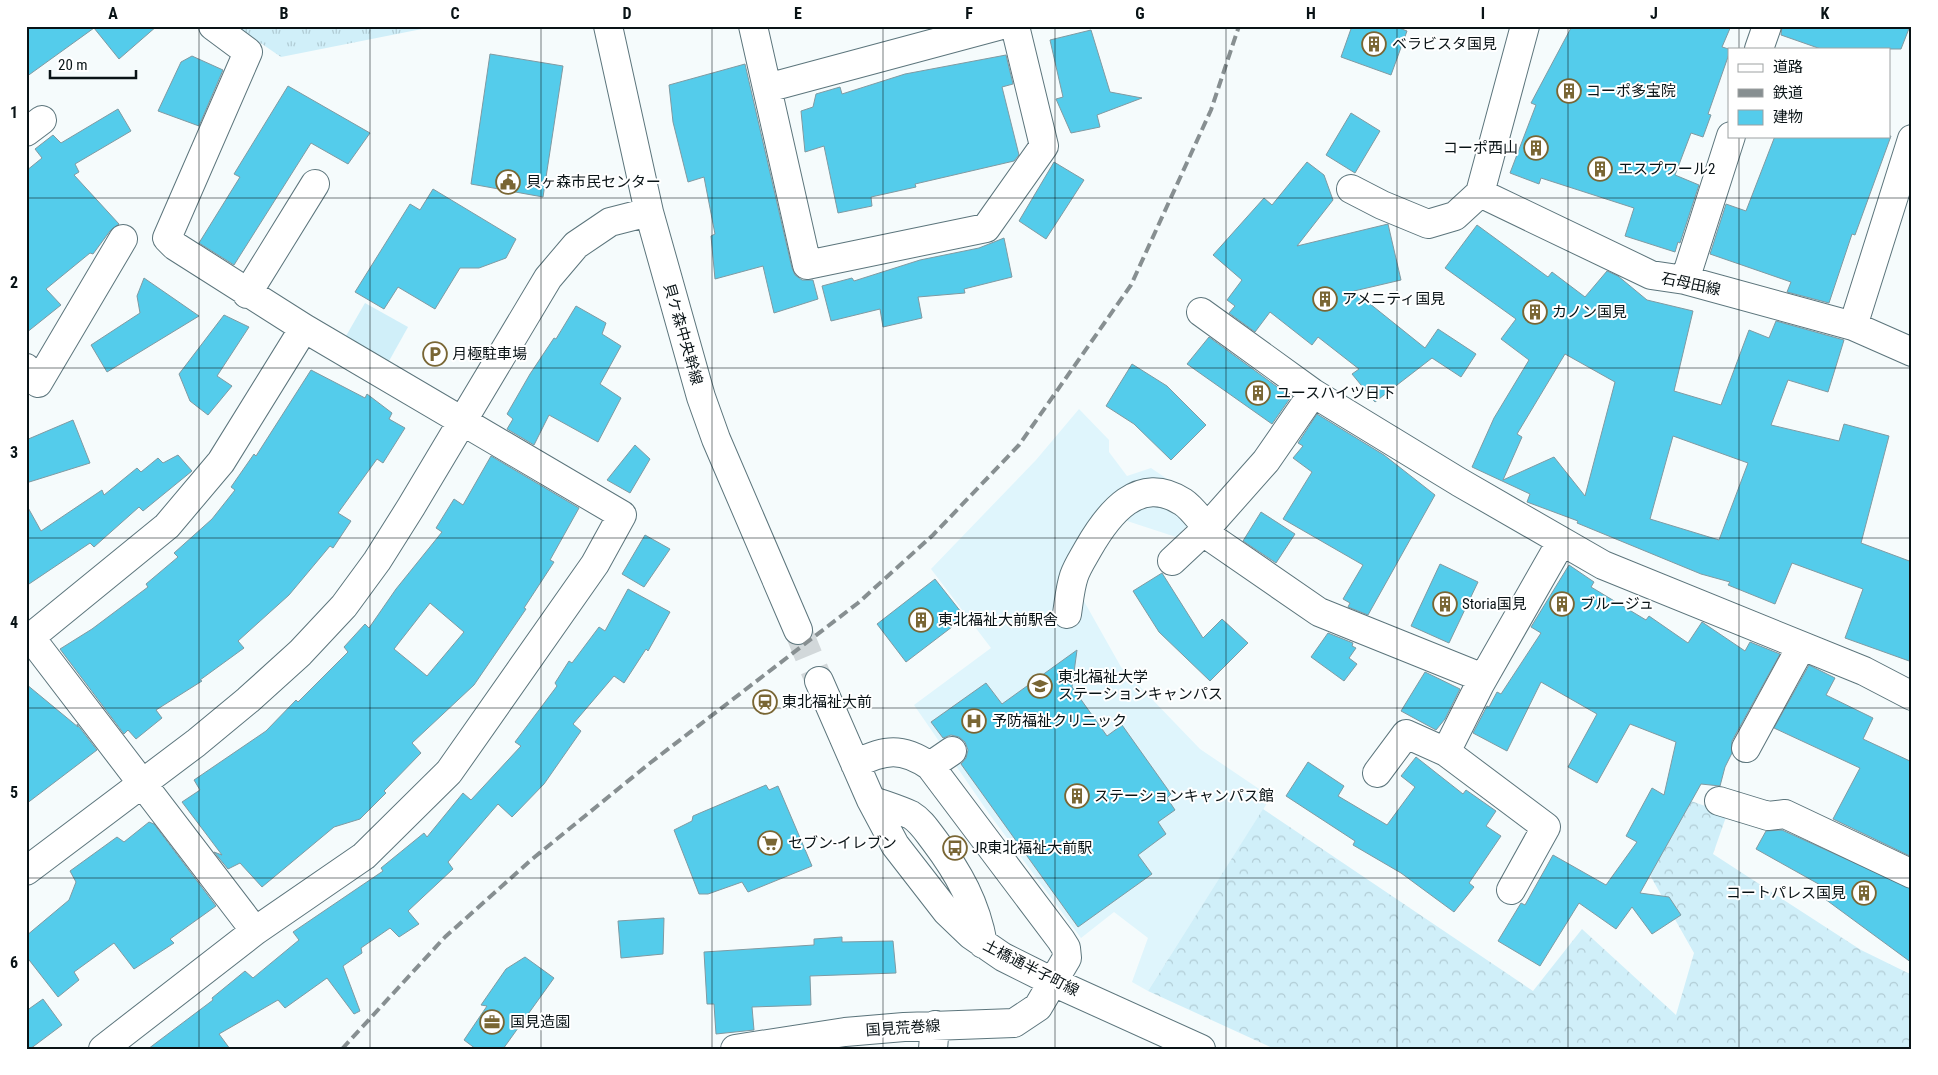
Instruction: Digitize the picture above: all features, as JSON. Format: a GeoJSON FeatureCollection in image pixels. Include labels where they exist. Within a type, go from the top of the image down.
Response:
{"type":"FeatureCollection","features":[{"type":"Feature","properties":{"kind":"street"},"geometry":{"type":"LineString","coordinates":[[103,1049],[256,931],[364,856],[449,772],[595,564],[622,514],[304,328],[174,246],[167,238],[248,52],[212,26]]}},
{"type":"Feature","properties":{"kind":"street","name":"貝ケ森中央幹線"},"geometry":{"type":"LineString","coordinates":[[608,26],[649,212],[704,406],[716,439],[798,630]]}},
{"type":"Feature","properties":{"kind":"street"},"geometry":{"type":"LineString","coordinates":[[753,26],[807,265],[986,228],[1044,146],[1015,26]]}},
{"type":"Feature","properties":{"kind":"street"},"geometry":{"type":"LineString","coordinates":[[767,88],[998,26]]}},
{"type":"Feature","properties":{"kind":"street"},"geometry":{"type":"LineString","coordinates":[[1351,189],[1382,205],[1428,224],[1455,216],[1480,193],[1525,26]]}},
{"type":"Feature","properties":{"kind":"street"},"geometry":{"type":"LineString","coordinates":[[1759,48],[1767,26]]}},
{"type":"Feature","properties":{"kind":"street"},"geometry":{"type":"LineString","coordinates":[[1685,280],[1730,138]]}},
{"type":"Feature","properties":{"kind":"street"},"geometry":{"type":"LineString","coordinates":[[1853,326],[1912,139]]}},
{"type":"Feature","properties":{"kind":"street"},"geometry":{"type":"LineString","coordinates":[[248,294],[315,184]]}},
{"type":"Feature","properties":{"kind":"street","name":"石母田線"},"geometry":{"type":"LineString","coordinates":[[1480,193],[1650,275],[1685,280],[1853,326],[1912,352]]}},
{"type":"Feature","properties":{"kind":"street"},"geometry":{"type":"LineString","coordinates":[[26,871],[248,700],[300,653],[344,606],[396,530],[548,278],[576,246],[610,222],[649,212]]}},
{"type":"Feature","properties":{"kind":"street"},"geometry":{"type":"LineString","coordinates":[[30,381],[123,239]]}},
{"type":"Feature","properties":{"kind":"street"},"geometry":{"type":"LineString","coordinates":[[1201,312],[1313,393],[1561,542],[1603,565],[1864,671],[1912,696]]}},
{"type":"Feature","properties":{"kind":"street"},"geometry":{"type":"LineString","coordinates":[[256,931],[29,640],[167,526],[221,462],[304,328]]}},
{"type":"Feature","properties":{"kind":"street"},"geometry":{"type":"LineString","coordinates":[[1172,561],[1205,530],[1266,461],[1313,393]]}},
{"type":"Feature","properties":{"kind":"street"},"geometry":{"type":"LineString","coordinates":[[1067,614],[1074,574],[1100,528],[1116,509],[1134,496],[1143,493],[1164,494],[1184,503],[1205,530],[1318,612],[1483,678]]}},
{"type":"Feature","properties":{"kind":"street"},"geometry":{"type":"LineString","coordinates":[[1446,752],[1483,678],[1561,542]]}},
{"type":"Feature","properties":{"kind":"street"},"geometry":{"type":"LineString","coordinates":[[1746,748],[1801,647]]}},
{"type":"Feature","properties":{"kind":"street","name":"土橋通半子町線"},"geometry":{"type":"LineString","coordinates":[[819,680],[871,800],[895,845],[947,912],[983,944],[1053,982],[1201,1049]]}},
{"type":"Feature","properties":{"kind":"street"},"geometry":{"type":"LineString","coordinates":[[1377,773],[1406,734],[1446,752],[1546,826],[1512,890]]}},
{"type":"Feature","properties":{"kind":"street","name":"国見荒巻線"},"geometry":{"type":"LineString","coordinates":[[735,1049],[844,1032],[934,1037],[1014,1023],[1038,1007],[1067,958],[1066,948],[941,758],[896,751],[874,754],[855,764]]}},
{"type":"Feature","properties":{"kind":"street"},"geometry":{"type":"LineString","coordinates":[[1719,801],[1768,816],[1785,814],[1912,874]]}},
{"type":"Feature","properties":{"kind":"shaded area","name":"東北福祉大学 ステーションキャンパス"},"geometry":{"type":"Polygon","coordinates":[[[1079,409],[1109,440],[1109,452],[1127,476],[1151,468],[1207,506],[1176,537],[1121,519],[1076,587],[1121,667],[1200,749],[1271,797],[1148,991],[1132,982],[1148,938],[1114,912],[1081,938],[990,815],[914,705],[991,648],[931,569],[1036,460],[1079,409]]]}},
{"type":"Feature","properties":{"kind":"green space"},"geometry":{"type":"Polygon","coordinates":[[[236,26],[437,26],[281,57],[236,26]]]}},
{"type":"Feature","properties":{"kind":"green space"},"geometry":{"type":"Polygon","coordinates":[[[365,303],[408,327],[389,361],[346,336],[365,303]]]}},
{"type":"Feature","properties":{"kind":"green space"},"geometry":{"type":"Polygon","coordinates":[[[1683,798],[1727,814],[1713,854],[1861,950],[1912,975],[1912,1049],[1275,1049],[1148,991],[1263,809],[1533,991],[1582,929],[1676,1015],[1694,953],[1642,861],[1683,798]]]}},
{"type":"Feature","properties":{"kind":"building"},"geometry":{"type":"Polygon","coordinates":[[[26,26],[157,26],[119,59],[94,28],[26,77],[26,26]]]}},
{"type":"Feature","properties":{"kind":"building","name":"ベラビスタ国見"},"geometry":{"type":"Polygon","coordinates":[[[1352,26],[1394,26],[1407,31],[1391,75],[1341,57],[1352,26]]]}},
{"type":"Feature","properties":{"kind":"building"},"geometry":{"type":"Polygon","coordinates":[[[1572,26],[1731,26],[1722,47],[1728,49],[1728,57],[1708,114],[1711,115],[1703,137],[1691,133],[1675,175],[1699,185],[1680,243],[1678,242],[1675,252],[1625,236],[1634,208],[1541,178],[1539,184],[1510,173],[1536,105],[1531,103],[1572,26]]]}},
{"type":"Feature","properties":{"kind":"building"},"geometry":{"type":"Polygon","coordinates":[[[1782,26],[1910,26],[1901,49],[1818,48],[1781,35],[1782,26]]]}},
{"type":"Feature","properties":{"kind":"building"},"geometry":{"type":"Polygon","coordinates":[[[1091,30],[1110,92],[1142,98],[1097,115],[1100,127],[1071,133],[1056,99],[1063,97],[1050,40],[1091,30]]]}},
{"type":"Feature","properties":{"kind":"building"},"geometry":{"type":"Polygon","coordinates":[[[490,54],[563,66],[543,197],[471,184],[490,54]]]}},
{"type":"Feature","properties":{"kind":"building"},"geometry":{"type":"Polygon","coordinates":[[[1006,55],[1013,84],[1002,87],[1019,155],[1014,161],[915,184],[916,187],[871,197],[872,206],[838,213],[824,146],[805,152],[801,111],[813,107],[816,94],[840,87],[842,94],[905,74],[1006,55]]]}},
{"type":"Feature","properties":{"kind":"building"},"geometry":{"type":"Polygon","coordinates":[[[192,56],[223,70],[199,126],[158,111],[181,62],[192,56]]]}},
{"type":"Feature","properties":{"kind":"building"},"geometry":{"type":"Polygon","coordinates":[[[745,64],[792,268],[795,275],[802,280],[813,280],[818,299],[774,313],[763,266],[715,279],[711,236],[715,234],[704,177],[688,182],[673,122],[669,85],[745,64]]]}},
{"type":"Feature","properties":{"kind":"building"},"geometry":{"type":"Polygon","coordinates":[[[288,86],[370,133],[348,164],[311,143],[234,265],[199,243],[240,177],[234,174],[288,86]]]}},
{"type":"Feature","properties":{"kind":"building"},"geometry":{"type":"Polygon","coordinates":[[[118,109],[131,131],[75,164],[79,172],[74,175],[119,224],[110,231],[93,254],[90,253],[46,289],[61,305],[26,333],[26,171],[42,158],[35,149],[53,135],[61,143],[118,109]]]}},
{"type":"Feature","properties":{"kind":"building"},"geometry":{"type":"Polygon","coordinates":[[[1351,113],[1380,131],[1355,173],[1326,155],[1351,113]]]}},
{"type":"Feature","properties":{"kind":"building"},"geometry":{"type":"Polygon","coordinates":[[[1891,136],[1855,235],[1852,234],[1829,303],[1787,292],[1791,282],[1710,254],[1726,204],[1746,211],[1774,138],[1890,138],[1891,136]]]}},
{"type":"Feature","properties":{"kind":"building"},"geometry":{"type":"Polygon","coordinates":[[[1054,162],[1084,180],[1046,239],[1019,221],[1054,162]]]}},
{"type":"Feature","properties":{"kind":"building"},"geometry":{"type":"Polygon","coordinates":[[[1307,162],[1324,175],[1333,200],[1297,246],[1388,224],[1401,280],[1354,291],[1425,348],[1438,329],[1476,354],[1461,377],[1432,358],[1375,402],[1352,374],[1359,369],[1318,337],[1312,345],[1270,312],[1255,332],[1229,313],[1235,306],[1227,300],[1242,280],[1213,255],[1264,198],[1272,205],[1307,162]]]}},
{"type":"Feature","properties":{"kind":"building"},"geometry":{"type":"Polygon","coordinates":[[[433,189],[516,239],[506,258],[479,268],[460,268],[435,309],[398,287],[384,309],[355,292],[410,204],[420,210],[433,189]]]}},
{"type":"Feature","properties":{"kind":"building"},"geometry":{"type":"Polygon","coordinates":[[[1477,225],[1548,277],[1552,272],[1585,297],[1607,271],[1618,276],[1647,300],[1693,311],[1674,391],[1721,405],[1749,330],[1769,338],[1776,321],[1844,340],[1828,392],[1788,380],[1771,425],[1839,441],[1844,424],[1889,436],[1861,543],[1912,562],[1912,662],[1845,638],[1863,589],[1792,563],[1775,604],[1728,585],[1730,582],[1701,574],[1577,523],[1578,521],[1527,502],[1530,494],[1472,467],[1494,418],[1529,360],[1501,339],[1516,319],[1445,268],[1477,225]],[[1565,354],[1517,434],[1522,437],[1503,480],[1554,457],[1585,496],[1615,382],[1565,354]],[[1673,436],[1650,519],[1719,540],[1748,463],[1673,436]]]}},
{"type":"Feature","properties":{"kind":"building"},"geometry":{"type":"Polygon","coordinates":[[[1004,238],[1012,277],[964,289],[965,293],[918,297],[922,318],[883,327],[880,309],[831,321],[822,286],[852,278],[854,281],[920,260],[979,248],[1004,238]]]}},
{"type":"Feature","properties":{"kind":"building"},"geometry":{"type":"Polygon","coordinates":[[[144,278],[199,316],[107,372],[91,345],[140,313],[137,296],[144,278]]]}},
{"type":"Feature","properties":{"kind":"building"},"geometry":{"type":"Polygon","coordinates":[[[576,306],[606,323],[602,334],[621,346],[600,384],[621,398],[598,442],[549,415],[534,445],[507,429],[513,419],[507,414],[530,374],[554,338],[556,339],[576,306]]]}},
{"type":"Feature","properties":{"kind":"building"},"geometry":{"type":"Polygon","coordinates":[[[224,315],[249,327],[217,376],[232,386],[208,415],[190,401],[179,374],[224,315]]]}},
{"type":"Feature","properties":{"kind":"building","name":"ユースハイツ日下"},"geometry":{"type":"Polygon","coordinates":[[[1209,337],[1291,397],[1272,424],[1187,364],[1209,337]]]}},
{"type":"Feature","properties":{"kind":"building"},"geometry":{"type":"Polygon","coordinates":[[[1132,364],[1167,386],[1206,425],[1171,460],[1134,424],[1106,406],[1132,364]]]}},
{"type":"Feature","properties":{"kind":"building"},"geometry":{"type":"Polygon","coordinates":[[[311,370],[365,398],[367,394],[392,413],[389,419],[405,428],[383,463],[377,459],[338,513],[351,521],[333,548],[330,546],[289,595],[238,641],[244,648],[200,680],[202,681],[156,710],[162,718],[136,739],[128,730],[124,734],[60,649],[92,629],[148,587],[146,584],[178,557],[174,553],[212,519],[235,490],[231,487],[254,454],[256,456],[311,370]]]}},
{"type":"Feature","properties":{"kind":"building"},"geometry":{"type":"Polygon","coordinates":[[[1317,414],[1384,455],[1435,495],[1368,615],[1348,607],[1350,603],[1343,599],[1363,565],[1283,519],[1312,472],[1293,458],[1303,446],[1298,443],[1317,414]]]}},
{"type":"Feature","properties":{"kind":"building"},"geometry":{"type":"Polygon","coordinates":[[[73,420],[90,463],[26,483],[26,440],[73,420]]]}},
{"type":"Feature","properties":{"kind":"building"},"geometry":{"type":"Polygon","coordinates":[[[635,445],[650,459],[630,493],[607,480],[635,445]]]}},
{"type":"Feature","properties":{"kind":"building"},"geometry":{"type":"Polygon","coordinates":[[[178,455],[192,471],[143,511],[139,507],[94,547],[90,543],[26,586],[26,504],[41,531],[102,490],[104,495],[137,468],[141,472],[158,458],[163,463],[178,455]]]}},
{"type":"Feature","properties":{"kind":"building"},"geometry":{"type":"Polygon","coordinates":[[[491,456],[579,508],[550,560],[554,562],[524,608],[526,609],[474,685],[412,743],[421,753],[384,791],[386,793],[360,819],[334,827],[262,887],[240,863],[228,869],[214,852],[222,855],[182,802],[200,790],[194,780],[266,731],[296,700],[298,702],[348,652],[344,647],[365,624],[369,628],[396,589],[442,532],[436,528],[454,499],[463,505],[491,456]],[[430,603],[394,649],[427,676],[464,632],[430,603]]]}},
{"type":"Feature","properties":{"kind":"building"},"geometry":{"type":"Polygon","coordinates":[[[1261,512],[1295,534],[1276,563],[1243,541],[1261,512]]]}},
{"type":"Feature","properties":{"kind":"building"},"geometry":{"type":"Polygon","coordinates":[[[645,535],[670,549],[644,587],[622,574],[645,535]]]}},
{"type":"Feature","properties":{"kind":"building","name":"Storia国見"},"geometry":{"type":"Polygon","coordinates":[[[1440,564],[1478,582],[1449,643],[1411,626],[1440,564]]]}},
{"type":"Feature","properties":{"kind":"building"},"geometry":{"type":"Polygon","coordinates":[[[1569,565],[1594,582],[1591,587],[1646,620],[1649,616],[1688,643],[1702,622],[1745,651],[1750,642],[1780,654],[1732,741],[1732,753],[1725,767],[1720,786],[1701,784],[1640,893],[1669,897],[1681,915],[1652,934],[1632,907],[1616,929],[1579,903],[1540,966],[1498,941],[1521,903],[1525,905],[1553,855],[1606,885],[1637,842],[1626,836],[1652,788],[1664,795],[1676,742],[1630,724],[1597,783],[1568,767],[1597,714],[1541,682],[1507,751],[1473,733],[1487,706],[1489,707],[1497,692],[1501,694],[1541,633],[1531,627],[1569,565]]]}},
{"type":"Feature","properties":{"kind":"building"},"geometry":{"type":"Polygon","coordinates":[[[1162,573],[1203,638],[1222,619],[1248,643],[1210,681],[1159,632],[1133,591],[1162,573]]]}},
{"type":"Feature","properties":{"kind":"building","name":"東北福祉大前駅舎"},"geometry":{"type":"Polygon","coordinates":[[[935,579],[965,617],[906,662],[877,624],[935,579]]]}},
{"type":"Feature","properties":{"kind":"building"},"geometry":{"type":"Polygon","coordinates":[[[628,589],[670,612],[648,651],[646,649],[624,683],[614,676],[573,724],[581,731],[544,784],[512,817],[498,804],[448,862],[453,869],[408,911],[419,924],[399,937],[390,928],[361,948],[362,953],[343,966],[360,1011],[354,1014],[327,978],[285,1008],[278,1000],[219,1034],[230,1049],[148,1049],[213,1000],[212,998],[245,971],[253,978],[299,940],[293,932],[383,871],[381,868],[424,833],[427,837],[463,793],[471,800],[521,746],[515,742],[557,686],[555,683],[569,661],[572,663],[599,627],[605,631],[628,589]]]}},
{"type":"Feature","properties":{"kind":"building"},"geometry":{"type":"Polygon","coordinates":[[[1328,633],[1353,643],[1352,646],[1356,648],[1349,658],[1357,664],[1344,681],[1311,657],[1328,633]]]}},
{"type":"Feature","properties":{"kind":"building","name":"ステーションキャンパス館"},"geometry":{"type":"Polygon","coordinates":[[[1077,650],[1072,687],[1107,736],[1122,725],[1171,794],[1167,798],[1175,810],[1158,822],[1166,834],[1138,855],[1152,874],[1078,927],[961,764],[966,758],[968,750],[965,742],[959,737],[951,735],[943,738],[931,722],[986,683],[1002,704],[1077,650]]]}},
{"type":"Feature","properties":{"kind":"building"},"geometry":{"type":"Polygon","coordinates":[[[1809,665],[1835,678],[1826,695],[1873,718],[1863,739],[1912,762],[1912,857],[1833,819],[1860,768],[1774,728],[1809,665]]]}},
{"type":"Feature","properties":{"kind":"building"},"geometry":{"type":"Polygon","coordinates":[[[1425,672],[1460,689],[1445,719],[1436,730],[1401,711],[1425,672]]]}},
{"type":"Feature","properties":{"kind":"building"},"geometry":{"type":"Polygon","coordinates":[[[26,684],[78,727],[77,724],[97,750],[26,804],[26,684]]]}},
{"type":"Feature","properties":{"kind":"building"},"geometry":{"type":"Polygon","coordinates":[[[1416,757],[1463,794],[1466,790],[1496,811],[1486,826],[1501,836],[1469,883],[1474,887],[1454,912],[1401,873],[1353,845],[1355,841],[1286,796],[1308,762],[1344,786],[1338,796],[1387,825],[1415,787],[1401,776],[1416,757]]]}},
{"type":"Feature","properties":{"kind":"building"},"geometry":{"type":"Polygon","coordinates":[[[766,785],[769,790],[778,786],[812,866],[748,892],[742,882],[708,894],[699,894],[674,830],[692,821],[693,816],[766,785]]]}},
{"type":"Feature","properties":{"kind":"building"},"geometry":{"type":"Polygon","coordinates":[[[149,822],[154,824],[216,906],[170,939],[174,943],[134,969],[114,943],[74,972],[79,980],[58,997],[26,956],[26,936],[69,900],[76,882],[70,871],[117,837],[124,842],[149,822]]]}},
{"type":"Feature","properties":{"kind":"building"},"geometry":{"type":"Polygon","coordinates":[[[1782,830],[1912,889],[1912,963],[1825,899],[1831,891],[1756,849],[1766,831],[1782,830]]]}},
{"type":"Feature","properties":{"kind":"building"},"geometry":{"type":"Polygon","coordinates":[[[664,918],[663,954],[621,958],[618,921],[664,918]]]}},
{"type":"Feature","properties":{"kind":"building"},"geometry":{"type":"Polygon","coordinates":[[[842,937],[842,942],[893,941],[896,973],[810,976],[811,1005],[752,1007],[754,1030],[716,1034],[714,1004],[707,1004],[704,952],[814,945],[814,939],[842,937]]]}},
{"type":"Feature","properties":{"kind":"building"},"geometry":{"type":"Polygon","coordinates":[[[525,957],[554,978],[503,1049],[476,1049],[464,1040],[487,1006],[481,1005],[506,969],[525,957]]]}},
{"type":"Feature","properties":{"kind":"building"},"geometry":{"type":"Polygon","coordinates":[[[43,999],[62,1025],[30,1049],[26,1049],[26,1011],[43,999]]]}},
{"type":"Feature","properties":{"kind":"tunnel"},"geometry":{"type":"LineString","coordinates":[[798,630],[819,681]]}},
{"type":"Feature","properties":{"kind":"railway"},"geometry":{"type":"LineString","coordinates":[[342,1049],[445,937],[531,860],[650,763],[858,603],[933,535],[1019,445],[1131,285],[1211,110],[1239,26]]}},
{"type":"Feature","properties":{"kind":"place","name":"ベラビスタ国見"},"geometry":{"type":"Point","coordinates":[1374,44]}},
{"type":"Feature","properties":{"kind":"place","name":"コーポ多宝院"},"geometry":{"type":"Point","coordinates":[1569,91]}},
{"type":"Feature","properties":{"kind":"place","name":"コーポ西山"},"geometry":{"type":"Point","coordinates":[1536,148]}},
{"type":"Feature","properties":{"kind":"place","name":"エスプワール2"},"geometry":{"type":"Point","coordinates":[1600,169]}},
{"type":"Feature","properties":{"kind":"place","name":"貝ヶ森市民センター"},"geometry":{"type":"Point","coordinates":[508,182]}},
{"type":"Feature","properties":{"kind":"place","name":"アメニティ国見"},"geometry":{"type":"Point","coordinates":[1325,299]}},
{"type":"Feature","properties":{"kind":"place","name":"カノン国見"},"geometry":{"type":"Point","coordinates":[1535,312]}},
{"type":"Feature","properties":{"kind":"place","name":"月極駐車場"},"geometry":{"type":"Point","coordinates":[435,354]}},
{"type":"Feature","properties":{"kind":"place","name":"ユースハイツ日下"},"geometry":{"type":"Point","coordinates":[1258,393]}},
{"type":"Feature","properties":{"kind":"place","name":"Storia国見"},"geometry":{"type":"Point","coordinates":[1445,604]}},
{"type":"Feature","properties":{"kind":"place","name":"ブルージュ"},"geometry":{"type":"Point","coordinates":[1562,604]}},
{"type":"Feature","properties":{"kind":"place","name":"東北福祉大前駅舎"},"geometry":{"type":"Point","coordinates":[921,620]}},
{"type":"Feature","properties":{"kind":"place","name":"東北福祉大学 ステーションキャンパス"},"geometry":{"type":"Point","coordinates":[1040,686]}},
{"type":"Feature","properties":{"kind":"place","name":"東北福祉大前"},"geometry":{"type":"Point","coordinates":[765,702]}},
{"type":"Feature","properties":{"kind":"place","name":"予防福祉クリニック"},"geometry":{"type":"Point","coordinates":[974,721]}},
{"type":"Feature","properties":{"kind":"place","name":"ステーションキャンパス館"},"geometry":{"type":"Point","coordinates":[1077,796]}},
{"type":"Feature","properties":{"kind":"place","name":"セブン-イレブン"},"geometry":{"type":"Point","coordinates":[770,843]}},
{"type":"Feature","properties":{"kind":"place","name":"JR東北福祉大前駅"},"geometry":{"type":"Point","coordinates":[955,848]}},
{"type":"Feature","properties":{"kind":"place","name":"コートパレス国見"},"geometry":{"type":"Point","coordinates":[1864,893]}},
{"type":"Feature","properties":{"kind":"place","name":"国見造園"},"geometry":{"type":"Point","coordinates":[492,1022]}}]}
